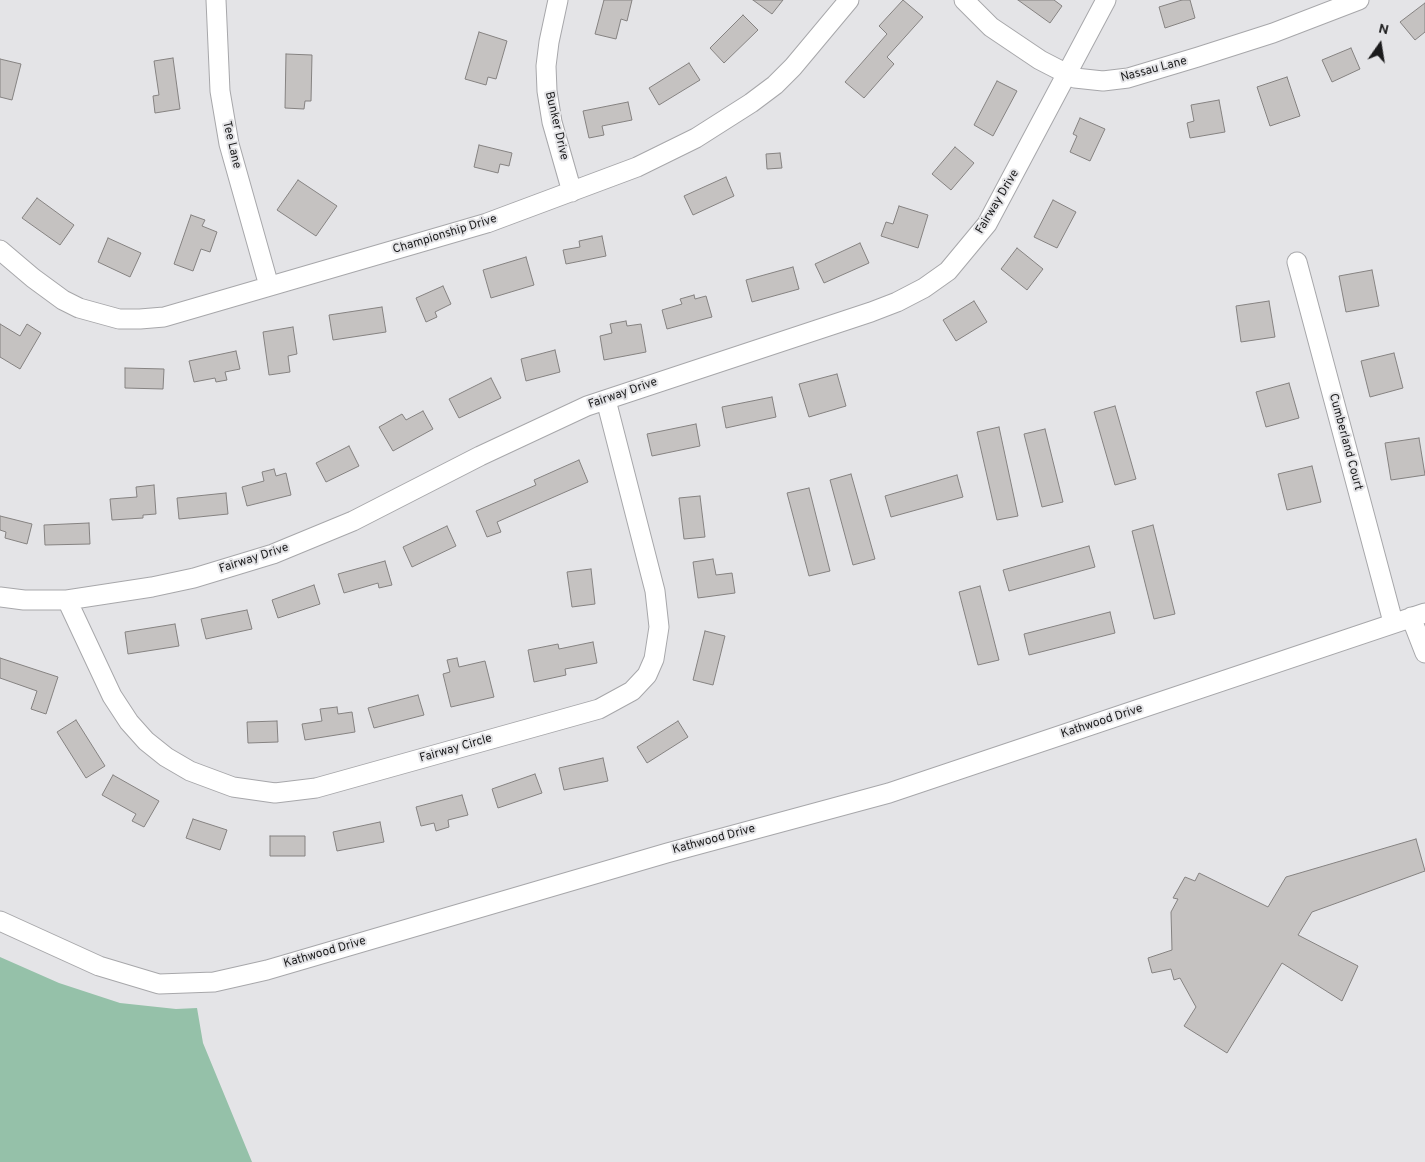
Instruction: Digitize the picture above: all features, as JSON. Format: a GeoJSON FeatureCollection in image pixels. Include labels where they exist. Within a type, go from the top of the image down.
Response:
{"type":"FeatureCollection","features":[{"type":"Feature","properties":{"kind":"street","name":"Tee Lane"},"geometry":{"type":"LineString","coordinates":[[216,0],[220,91],[229,144],[269,286]]}},
{"type":"Feature","properties":{"kind":"street","name":"Bunker Drive"},"geometry":{"type":"LineString","coordinates":[[558,0],[548,50],[547,91],[552,122],[572,192]]}},
{"type":"Feature","properties":{"kind":"street","name":"Championship Drive"},"geometry":{"type":"LineString","coordinates":[[0,250],[63,300],[79,308],[119,319],[164,317],[487,223],[572,192],[669,153],[752,103],[793,67],[849,0]]}},
{"type":"Feature","properties":{"kind":"street","name":"Nassau Lane"},"geometry":{"type":"LineString","coordinates":[[964,0],[991,27],[1015,45],[1067,74],[1088,81],[1128,78],[1264,36],[1359,0]]}},
{"type":"Feature","properties":{"kind":"street","name":"Fairway Drive"},"geometry":{"type":"LineString","coordinates":[[0,596],[24,600],[67,600],[194,578],[273,554],[354,521],[480,456],[606,400],[897,302],[948,271],[987,224],[1106,0]]}},
{"type":"Feature","properties":{"kind":"street","name":"Cumberland Court"},"geometry":{"type":"LineString","coordinates":[[1297,262],[1393,622]]}},
{"type":"Feature","properties":{"kind":"street","name":"Fairway Circle"},"geometry":{"type":"LineString","coordinates":[[67,600],[112,696],[129,722],[146,741],[166,757],[190,771],[233,787],[275,793],[316,788],[599,709],[632,691],[647,675],[654,659],[659,627],[655,591],[606,400]]}},
{"type":"Feature","properties":{"kind":"street","name":"Kathwood Drive"},"geometry":{"type":"LineString","coordinates":[[0,921],[99,966],[159,984],[214,982],[267,970],[667,852],[890,793],[1418,615]]}},
{"type":"Feature","properties":{"kind":"street"},"geometry":{"type":"LineString","coordinates":[[1418,615],[1425,653]]}},
{"type":"Feature","properties":{"kind":"green space"},"geometry":{"type":"Polygon","coordinates":[[[0,957],[59,983],[120,1003],[176,1009],[197,1008],[203,1043],[252,1162],[0,1162],[0,957]]]}},
{"type":"Feature","properties":{"kind":"building"},"geometry":{"type":"Polygon","coordinates":[[[604,0],[632,0],[627,21],[621,19],[616,39],[595,34],[604,0]]]}},
{"type":"Feature","properties":{"kind":"building"},"geometry":{"type":"Polygon","coordinates":[[[753,0],[783,0],[772,14],[753,0]]]}},
{"type":"Feature","properties":{"kind":"building"},"geometry":{"type":"Polygon","coordinates":[[[903,0],[923,17],[887,57],[894,64],[864,98],[845,82],[887,34],[879,26],[903,0]]]}},
{"type":"Feature","properties":{"kind":"building"},"geometry":{"type":"Polygon","coordinates":[[[1018,0],[1054,0],[1062,6],[1050,23],[1018,0]]]}},
{"type":"Feature","properties":{"kind":"building"},"geometry":{"type":"Polygon","coordinates":[[[1182,0],[1190,0],[1195,18],[1165,28],[1159,7],[1182,0]]]}},
{"type":"Feature","properties":{"kind":"building"},"geometry":{"type":"Polygon","coordinates":[[[1425,3],[1425,32],[1415,40],[1400,22],[1425,3]]]}},
{"type":"Feature","properties":{"kind":"building"},"geometry":{"type":"Polygon","coordinates":[[[743,15],[758,30],[724,63],[710,48],[743,15]]]}},
{"type":"Feature","properties":{"kind":"building"},"geometry":{"type":"Polygon","coordinates":[[[479,32],[507,41],[496,79],[488,77],[486,85],[465,79],[479,32]]]}},
{"type":"Feature","properties":{"kind":"building"},"geometry":{"type":"Polygon","coordinates":[[[1351,48],[1360,69],[1332,82],[1322,60],[1351,48]]]}},
{"type":"Feature","properties":{"kind":"building"},"geometry":{"type":"Polygon","coordinates":[[[286,54],[312,55],[311,101],[305,101],[304,109],[285,108],[286,54]]]}},
{"type":"Feature","properties":{"kind":"building"},"geometry":{"type":"Polygon","coordinates":[[[173,58],[180,109],[155,113],[153,96],[159,95],[154,61],[173,58]]]}},
{"type":"Feature","properties":{"kind":"building"},"geometry":{"type":"Polygon","coordinates":[[[0,59],[21,64],[12,100],[0,97],[0,59]]]}},
{"type":"Feature","properties":{"kind":"building"},"geometry":{"type":"Polygon","coordinates":[[[689,63],[700,80],[659,105],[649,88],[689,63]]]}},
{"type":"Feature","properties":{"kind":"building"},"geometry":{"type":"Polygon","coordinates":[[[1287,77],[1300,116],[1270,126],[1257,87],[1287,77]]]}},
{"type":"Feature","properties":{"kind":"building"},"geometry":{"type":"Polygon","coordinates":[[[997,81],[1017,91],[993,136],[974,125],[997,81]]]}},
{"type":"Feature","properties":{"kind":"building"},"geometry":{"type":"Polygon","coordinates":[[[1219,100],[1225,132],[1190,138],[1187,123],[1194,121],[1191,105],[1219,100]]]}},
{"type":"Feature","properties":{"kind":"building"},"geometry":{"type":"Polygon","coordinates":[[[628,102],[632,120],[602,126],[604,135],[589,138],[583,111],[628,102]]]}},
{"type":"Feature","properties":{"kind":"building"},"geometry":{"type":"Polygon","coordinates":[[[1080,118],[1105,129],[1090,161],[1070,152],[1077,136],[1073,134],[1080,118]]]}},
{"type":"Feature","properties":{"kind":"building"},"geometry":{"type":"Polygon","coordinates":[[[479,145],[512,153],[509,166],[500,164],[498,173],[474,167],[479,145]]]}},
{"type":"Feature","properties":{"kind":"building"},"geometry":{"type":"Polygon","coordinates":[[[955,147],[974,163],[951,190],[932,174],[955,147]]]}},
{"type":"Feature","properties":{"kind":"building"},"geometry":{"type":"Polygon","coordinates":[[[780,153],[782,168],[767,169],[766,154],[780,153]]]}},
{"type":"Feature","properties":{"kind":"building"},"geometry":{"type":"Polygon","coordinates":[[[726,177],[734,196],[693,215],[684,196],[726,177]]]}},
{"type":"Feature","properties":{"kind":"building"},"geometry":{"type":"Polygon","coordinates":[[[298,180],[337,206],[316,236],[277,210],[298,180]]]}},
{"type":"Feature","properties":{"kind":"building"},"geometry":{"type":"Polygon","coordinates":[[[37,198],[74,225],[60,245],[22,218],[37,198]]]}},
{"type":"Feature","properties":{"kind":"building"},"geometry":{"type":"Polygon","coordinates":[[[1053,200],[1076,212],[1057,248],[1034,237],[1053,200]]]}},
{"type":"Feature","properties":{"kind":"building"},"geometry":{"type":"Polygon","coordinates":[[[899,206],[928,215],[918,248],[881,236],[886,222],[893,224],[899,206]]]}},
{"type":"Feature","properties":{"kind":"building"},"geometry":{"type":"Polygon","coordinates":[[[191,215],[205,220],[202,226],[217,232],[210,252],[201,249],[193,271],[174,264],[191,215]]]}},
{"type":"Feature","properties":{"kind":"building"},"geometry":{"type":"Polygon","coordinates":[[[602,236],[606,256],[566,264],[563,250],[580,247],[579,241],[602,236]]]}},
{"type":"Feature","properties":{"kind":"building"},"geometry":{"type":"Polygon","coordinates":[[[108,238],[141,253],[130,277],[98,262],[108,238]]]}},
{"type":"Feature","properties":{"kind":"building"},"geometry":{"type":"Polygon","coordinates":[[[860,243],[869,263],[824,283],[815,264],[860,243]]]}},
{"type":"Feature","properties":{"kind":"building"},"geometry":{"type":"Polygon","coordinates":[[[1017,248],[1043,269],[1027,290],[1001,269],[1017,248]]]}},
{"type":"Feature","properties":{"kind":"building"},"geometry":{"type":"Polygon","coordinates":[[[526,257],[534,285],[491,298],[483,270],[526,257]]]}},
{"type":"Feature","properties":{"kind":"building"},"geometry":{"type":"Polygon","coordinates":[[[793,267],[799,289],[752,302],[746,280],[793,267]]]}},
{"type":"Feature","properties":{"kind":"building"},"geometry":{"type":"Polygon","coordinates":[[[1372,270],[1379,306],[1346,312],[1339,276],[1372,270]]]}},
{"type":"Feature","properties":{"kind":"building"},"geometry":{"type":"Polygon","coordinates":[[[443,286],[451,304],[435,312],[437,317],[426,322],[416,298],[443,286]]]}},
{"type":"Feature","properties":{"kind":"building"},"geometry":{"type":"Polygon","coordinates":[[[694,295],[695,299],[706,296],[712,317],[667,329],[662,310],[682,304],[680,299],[694,295]]]}},
{"type":"Feature","properties":{"kind":"building"},"geometry":{"type":"Polygon","coordinates":[[[974,301],[987,322],[956,341],[943,320],[974,301]]]}},
{"type":"Feature","properties":{"kind":"building"},"geometry":{"type":"Polygon","coordinates":[[[1269,301],[1275,337],[1241,342],[1236,306],[1269,301]]]}},
{"type":"Feature","properties":{"kind":"building"},"geometry":{"type":"Polygon","coordinates":[[[382,307],[386,332],[333,340],[329,315],[382,307]]]}},
{"type":"Feature","properties":{"kind":"building"},"geometry":{"type":"Polygon","coordinates":[[[626,321],[627,326],[641,324],[646,352],[604,360],[600,336],[612,333],[610,324],[626,321]]]}},
{"type":"Feature","properties":{"kind":"building"},"geometry":{"type":"Polygon","coordinates":[[[0,324],[20,336],[27,324],[41,333],[20,369],[0,357],[0,324]]]}},
{"type":"Feature","properties":{"kind":"building"},"geometry":{"type":"Polygon","coordinates":[[[293,327],[297,354],[288,356],[290,372],[269,375],[263,332],[293,327]]]}},
{"type":"Feature","properties":{"kind":"building"},"geometry":{"type":"Polygon","coordinates":[[[555,350],[560,372],[526,381],[521,359],[555,350]]]}},
{"type":"Feature","properties":{"kind":"building"},"geometry":{"type":"Polygon","coordinates":[[[236,351],[240,369],[225,372],[227,380],[216,382],[215,378],[194,382],[189,361],[236,351]]]}},
{"type":"Feature","properties":{"kind":"building"},"geometry":{"type":"Polygon","coordinates":[[[1394,353],[1403,388],[1370,397],[1361,361],[1394,353]]]}},
{"type":"Feature","properties":{"kind":"building"},"geometry":{"type":"Polygon","coordinates":[[[125,368],[164,369],[163,389],[125,388],[125,368]]]}},
{"type":"Feature","properties":{"kind":"building"},"geometry":{"type":"Polygon","coordinates":[[[837,374],[846,406],[809,417],[799,384],[837,374]]]}},
{"type":"Feature","properties":{"kind":"building"},"geometry":{"type":"Polygon","coordinates":[[[491,378],[501,398],[459,418],[449,399],[491,378]]]}},
{"type":"Feature","properties":{"kind":"building"},"geometry":{"type":"Polygon","coordinates":[[[1289,383],[1299,418],[1266,427],[1256,392],[1289,383]]]}},
{"type":"Feature","properties":{"kind":"building"},"geometry":{"type":"Polygon","coordinates":[[[772,397],[776,417],[726,428],[722,407],[772,397]]]}},
{"type":"Feature","properties":{"kind":"building"},"geometry":{"type":"Polygon","coordinates":[[[1115,406],[1136,479],[1115,485],[1094,412],[1115,406]]]}},
{"type":"Feature","properties":{"kind":"building"},"geometry":{"type":"Polygon","coordinates":[[[423,411],[433,429],[393,451],[379,427],[402,414],[406,420],[423,411]]]}},
{"type":"Feature","properties":{"kind":"building"},"geometry":{"type":"Polygon","coordinates":[[[696,424],[700,446],[652,456],[647,434],[696,424]]]}},
{"type":"Feature","properties":{"kind":"building"},"geometry":{"type":"Polygon","coordinates":[[[999,427],[1018,516],[997,520],[977,432],[999,427]]]}},
{"type":"Feature","properties":{"kind":"building"},"geometry":{"type":"Polygon","coordinates":[[[1045,429],[1063,502],[1042,507],[1024,434],[1045,429]]]}},
{"type":"Feature","properties":{"kind":"building"},"geometry":{"type":"Polygon","coordinates":[[[1419,438],[1425,475],[1391,480],[1385,443],[1419,438]]]}},
{"type":"Feature","properties":{"kind":"building"},"geometry":{"type":"Polygon","coordinates":[[[349,446],[359,466],[326,482],[316,463],[349,446]]]}},
{"type":"Feature","properties":{"kind":"building"},"geometry":{"type":"Polygon","coordinates":[[[579,460],[588,482],[497,522],[501,532],[487,537],[476,511],[536,485],[534,480],[579,460]]]}},
{"type":"Feature","properties":{"kind":"building"},"geometry":{"type":"Polygon","coordinates":[[[1312,466],[1321,502],[1287,510],[1278,474],[1312,466]]]}},
{"type":"Feature","properties":{"kind":"building"},"geometry":{"type":"Polygon","coordinates":[[[274,469],[276,476],[286,473],[291,495],[247,506],[242,487],[264,481],[262,472],[274,469]]]}},
{"type":"Feature","properties":{"kind":"building"},"geometry":{"type":"Polygon","coordinates":[[[851,474],[875,559],[853,565],[830,480],[851,474]]]}},
{"type":"Feature","properties":{"kind":"building"},"geometry":{"type":"Polygon","coordinates":[[[957,475],[963,497],[891,517],[885,496],[957,475]]]}},
{"type":"Feature","properties":{"kind":"building"},"geometry":{"type":"Polygon","coordinates":[[[154,485],[156,514],[143,515],[143,518],[112,520],[110,499],[137,497],[136,487],[154,485]]]}},
{"type":"Feature","properties":{"kind":"building"},"geometry":{"type":"Polygon","coordinates":[[[809,488],[830,571],[809,576],[787,493],[809,488]]]}},
{"type":"Feature","properties":{"kind":"building"},"geometry":{"type":"Polygon","coordinates":[[[226,493],[228,514],[179,519],[177,498],[226,493]]]}},
{"type":"Feature","properties":{"kind":"building"},"geometry":{"type":"Polygon","coordinates":[[[700,496],[705,537],[684,539],[679,498],[700,496]]]}},
{"type":"Feature","properties":{"kind":"building"},"geometry":{"type":"Polygon","coordinates":[[[0,516],[32,524],[27,544],[5,538],[6,532],[0,530],[0,516]]]}},
{"type":"Feature","properties":{"kind":"building"},"geometry":{"type":"Polygon","coordinates":[[[89,523],[90,544],[45,545],[44,525],[89,523]]]}},
{"type":"Feature","properties":{"kind":"building"},"geometry":{"type":"Polygon","coordinates":[[[1153,525],[1175,614],[1154,619],[1132,531],[1153,525]]]}},
{"type":"Feature","properties":{"kind":"building"},"geometry":{"type":"Polygon","coordinates":[[[447,526],[456,546],[412,567],[403,547],[447,526]]]}},
{"type":"Feature","properties":{"kind":"building"},"geometry":{"type":"Polygon","coordinates":[[[1089,546],[1095,567],[1009,591],[1003,570],[1089,546]]]}},
{"type":"Feature","properties":{"kind":"building"},"geometry":{"type":"Polygon","coordinates":[[[713,559],[716,575],[732,573],[735,593],[698,598],[693,562],[713,559]]]}},
{"type":"Feature","properties":{"kind":"building"},"geometry":{"type":"Polygon","coordinates":[[[385,561],[392,585],[379,588],[378,583],[344,593],[338,574],[385,561]]]}},
{"type":"Feature","properties":{"kind":"building"},"geometry":{"type":"Polygon","coordinates":[[[591,569],[595,604],[572,607],[567,572],[591,569]]]}},
{"type":"Feature","properties":{"kind":"building"},"geometry":{"type":"Polygon","coordinates":[[[314,585],[320,604],[278,618],[272,600],[314,585]]]}},
{"type":"Feature","properties":{"kind":"building"},"geometry":{"type":"Polygon","coordinates":[[[980,586],[999,660],[978,665],[959,592],[980,586]]]}},
{"type":"Feature","properties":{"kind":"building"},"geometry":{"type":"Polygon","coordinates":[[[247,610],[252,629],[206,639],[201,619],[247,610]]]}},
{"type":"Feature","properties":{"kind":"building"},"geometry":{"type":"Polygon","coordinates":[[[1110,612],[1115,633],[1029,655],[1024,634],[1110,612]]]}},
{"type":"Feature","properties":{"kind":"building"},"geometry":{"type":"Polygon","coordinates":[[[175,624],[179,646],[128,654],[125,632],[175,624]]]}},
{"type":"Feature","properties":{"kind":"building"},"geometry":{"type":"Polygon","coordinates":[[[705,631],[725,636],[713,685],[693,680],[705,631]]]}},
{"type":"Feature","properties":{"kind":"building"},"geometry":{"type":"Polygon","coordinates":[[[593,642],[597,663],[565,669],[566,675],[534,682],[528,650],[558,644],[559,649],[593,642]]]}},
{"type":"Feature","properties":{"kind":"building"},"geometry":{"type":"Polygon","coordinates":[[[0,658],[58,677],[46,714],[31,709],[37,691],[0,678],[0,658]]]}},
{"type":"Feature","properties":{"kind":"building"},"geometry":{"type":"Polygon","coordinates":[[[457,658],[459,667],[485,661],[494,697],[451,707],[443,674],[450,672],[447,660],[457,658]]]}},
{"type":"Feature","properties":{"kind":"building"},"geometry":{"type":"Polygon","coordinates":[[[418,695],[424,715],[374,728],[368,708],[418,695]]]}},
{"type":"Feature","properties":{"kind":"building"},"geometry":{"type":"Polygon","coordinates":[[[337,707],[338,714],[352,712],[355,732],[305,740],[302,724],[322,721],[320,709],[337,707]]]}},
{"type":"Feature","properties":{"kind":"building"},"geometry":{"type":"Polygon","coordinates":[[[76,720],[105,766],[86,778],[57,732],[76,720]]]}},
{"type":"Feature","properties":{"kind":"building"},"geometry":{"type":"Polygon","coordinates":[[[277,721],[278,742],[248,743],[247,722],[277,721]]]}},
{"type":"Feature","properties":{"kind":"building"},"geometry":{"type":"Polygon","coordinates":[[[678,721],[688,737],[647,763],[637,747],[678,721]]]}},
{"type":"Feature","properties":{"kind":"building"},"geometry":{"type":"Polygon","coordinates":[[[603,758],[608,781],[564,790],[559,768],[603,758]]]}},
{"type":"Feature","properties":{"kind":"building"},"geometry":{"type":"Polygon","coordinates":[[[535,774],[542,793],[498,808],[492,789],[535,774]]]}},
{"type":"Feature","properties":{"kind":"building"},"geometry":{"type":"Polygon","coordinates":[[[113,775],[159,801],[144,827],[132,821],[136,814],[102,795],[113,775]]]}},
{"type":"Feature","properties":{"kind":"building"},"geometry":{"type":"Polygon","coordinates":[[[462,795],[468,815],[448,820],[449,827],[436,831],[434,823],[421,826],[416,807],[462,795]]]}},
{"type":"Feature","properties":{"kind":"building"},"geometry":{"type":"Polygon","coordinates":[[[193,819],[227,830],[220,850],[186,838],[193,819]]]}},
{"type":"Feature","properties":{"kind":"building"},"geometry":{"type":"Polygon","coordinates":[[[380,822],[384,842],[337,851],[333,832],[380,822]]]}},
{"type":"Feature","properties":{"kind":"building"},"geometry":{"type":"Polygon","coordinates":[[[270,836],[305,836],[305,856],[270,856],[270,836]]]}},
{"type":"Feature","properties":{"kind":"building"},"geometry":{"type":"Polygon","coordinates":[[[1416,839],[1425,871],[1312,912],[1298,935],[1358,966],[1342,1001],[1282,963],[1227,1053],[1184,1026],[1196,1007],[1180,978],[1174,980],[1171,969],[1152,973],[1148,958],[1172,950],[1171,912],[1178,899],[1173,898],[1185,877],[1195,881],[1199,873],[1268,907],[1286,877],[1416,839]]]}}]}
